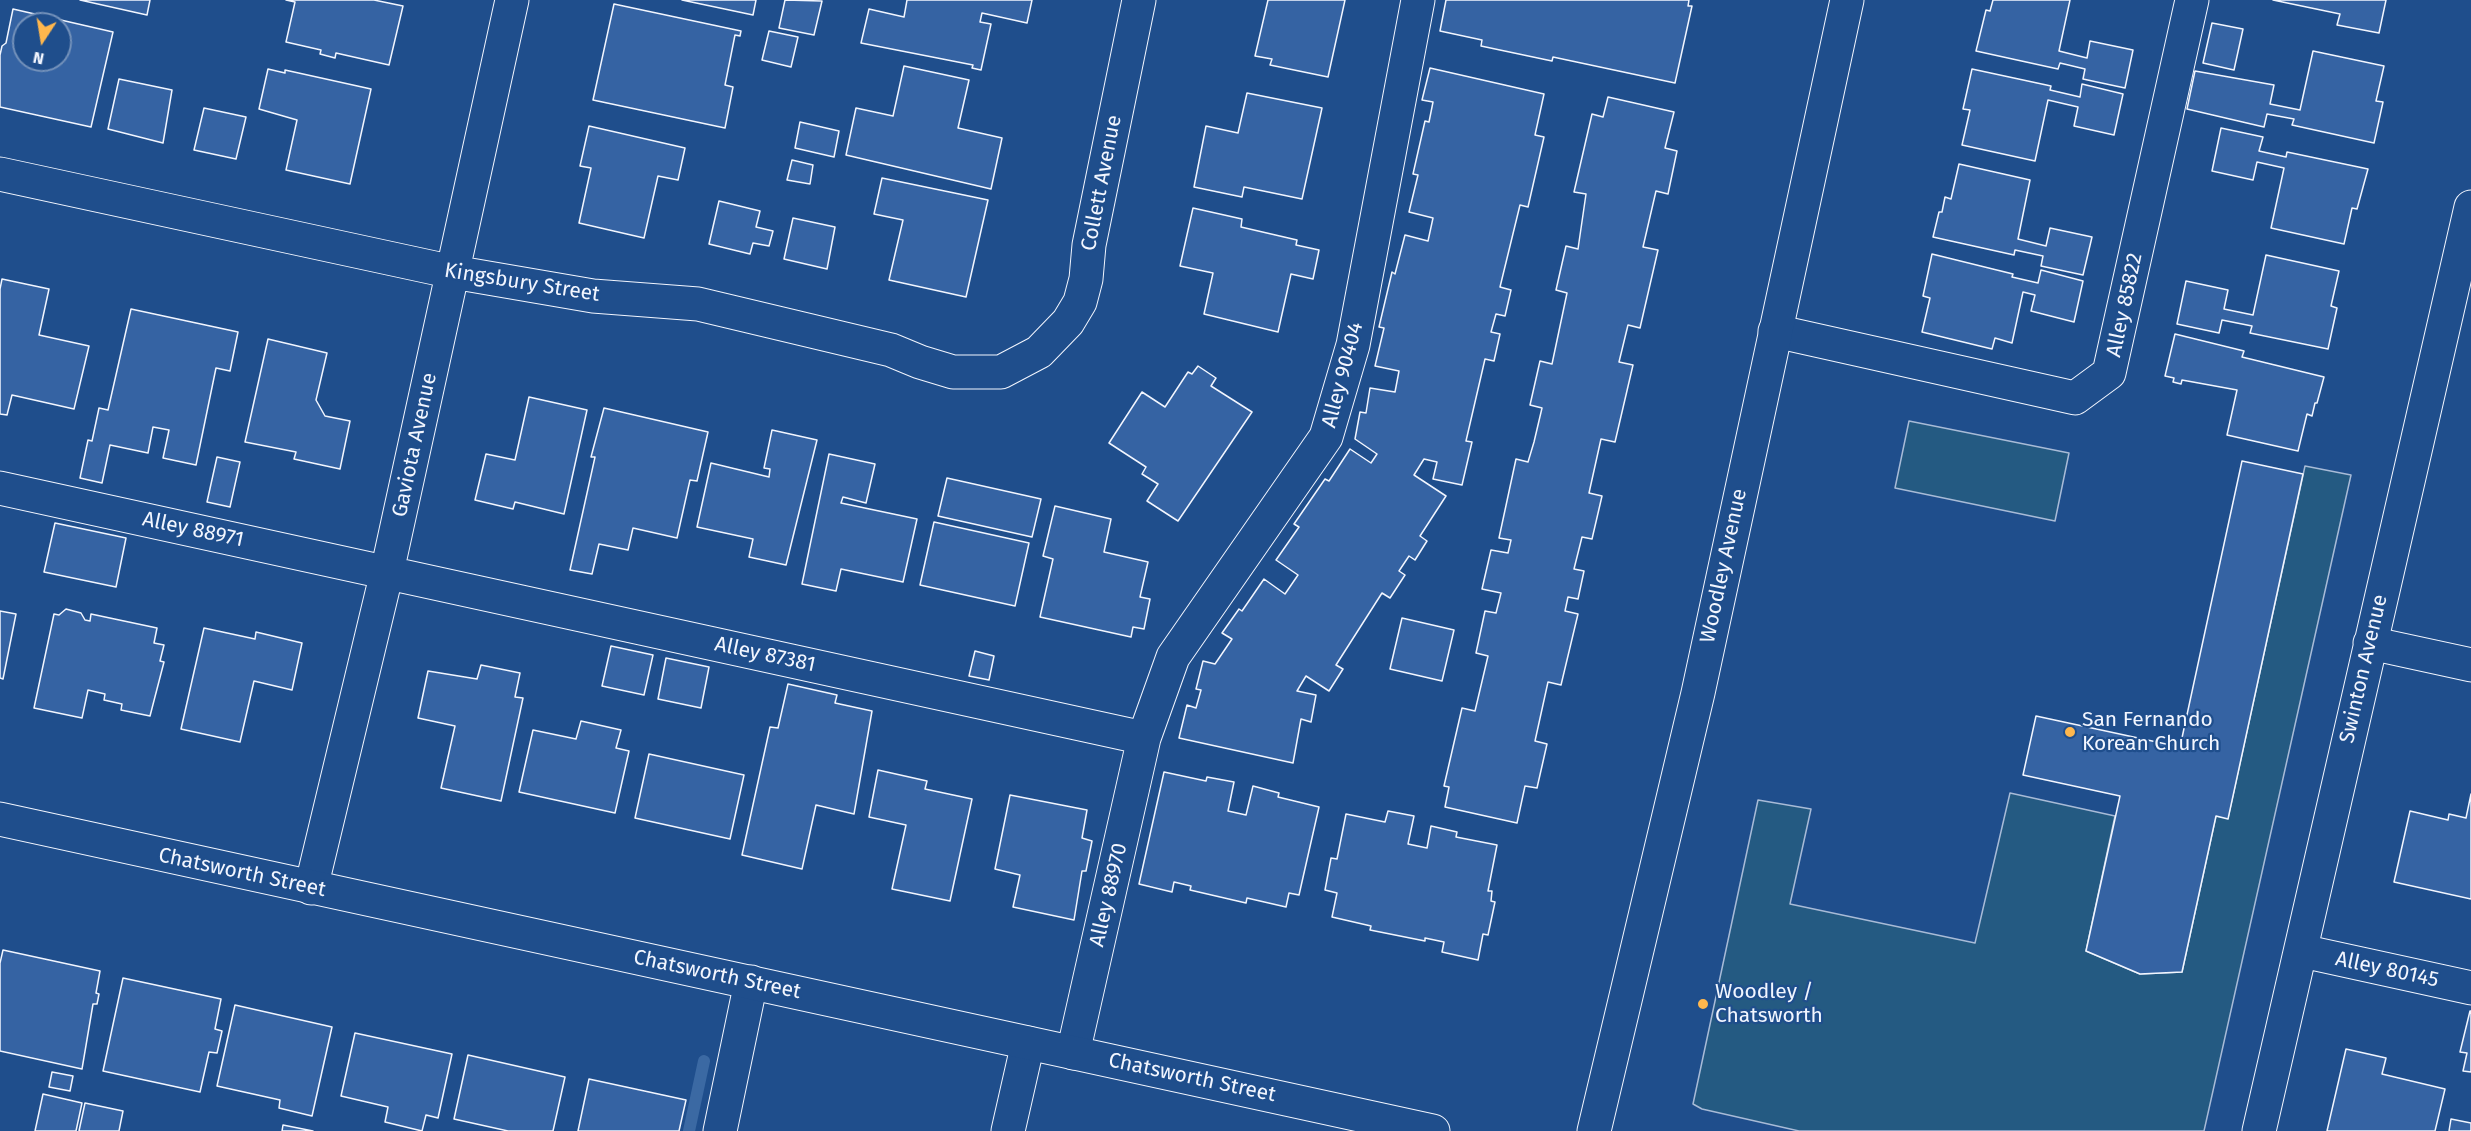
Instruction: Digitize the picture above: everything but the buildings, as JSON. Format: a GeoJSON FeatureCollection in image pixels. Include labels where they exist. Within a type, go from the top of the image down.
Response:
{"type":"FeatureCollection","features":[{"type":"Feature","properties":{"kind":"street","name":"Gaviota Avenue"},"geometry":{"type":"LineString","coordinates":[[311,888],[387,572],[512,0]]}},
{"type":"Feature","properties":{"kind":"street","name":"Collett Avenue"},"geometry":{"type":"LineString","coordinates":[[1039,352],[1068,322],[1080,302],[1086,279],[1094,219],[1139,0]]}},
{"type":"Feature","properties":{"kind":"street","name":"Alley 90404"},"geometry":{"type":"LineString","coordinates":[[1144,738],[1173,657],[1326,437],[1353,345],[1419,0]]}},
{"type":"Feature","properties":{"kind":"street","name":"Woodley Avenue"},"geometry":{"type":"LineString","coordinates":[[1594,1131],[1698,693],[1847,0]]}},
{"type":"Feature","properties":{"kind":"street","name":"Alley 85822"},"geometry":{"type":"LineString","coordinates":[[1775,332],[2075,398],[2109,373],[2192,0]]}},
{"type":"Feature","properties":{"kind":"street","name":"Kingsbury Street"},"geometry":{"type":"LineString","coordinates":[[0,174],[453,272],[593,296],[698,304],[891,350],[953,372],[1001,372],[1039,352]]}},
{"type":"Feature","properties":{"kind":"street","name":"Swinton Avenue"},"geometry":{"type":"LineString","coordinates":[[2259,1131],[2471,207]]}},
{"type":"Feature","properties":{"kind":"street","name":"Alley 88971"},"geometry":{"type":"LineString","coordinates":[[0,488],[387,572]]}},
{"type":"Feature","properties":{"kind":"street","name":"Alley 87381"},"geometry":{"type":"LineString","coordinates":[[387,572],[1144,738]]}},
{"type":"Feature","properties":{"kind":"street"},"geometry":{"type":"LineString","coordinates":[[2370,643],[2471,665]]}},
{"type":"Feature","properties":{"kind":"street","name":"Alley 88970"},"geometry":{"type":"LineString","coordinates":[[1073,1053],[1144,738]]}},
{"type":"Feature","properties":{"kind":"street","name":"Chatsworth Street"},"geometry":{"type":"LineString","coordinates":[[0,819],[1433,1131]]}},
{"type":"Feature","properties":{"kind":"street","name":"Alley 80145"},"geometry":{"type":"LineString","coordinates":[[2302,951],[2471,988]]}},
{"type":"Feature","properties":{"kind":"street"},"geometry":{"type":"LineString","coordinates":[[720,1131],[752,982]]}},
{"type":"Feature","properties":{"kind":"street"},"geometry":{"type":"LineString","coordinates":[[1008,1131],[1028,1043]]}},
{"type":"Feature","properties":{"kind":"shaded area"},"geometry":{"type":"Polygon","coordinates":[[[1909,421],[2069,453],[2055,521],[1895,488],[1909,421]]]}},
{"type":"Feature","properties":{"kind":"shaded area"},"geometry":{"type":"Polygon","coordinates":[[[2305,466],[2351,475],[2204,1131],[1799,1131],[1702,1109],[1693,1104],[1758,800],[1811,809],[1790,904],[1975,943],[2010,793],[2115,816],[2086,951],[2140,974],[2182,972],[2216,816],[2228,818],[2305,466]]]}},
{"type":"Feature","properties":{"kind":"waterway"},"geometry":{"type":"LineString","coordinates":[[689,1131],[704,1061]]}},
{"type":"Feature","properties":{"kind":"place","name":"San Fernando Korean Church"},"geometry":{"type":"Point","coordinates":[2070,732]}},
{"type":"Feature","properties":{"kind":"place","name":"Woodley / Chatsworth"},"geometry":{"type":"Point","coordinates":[1703,1004]}}]}
